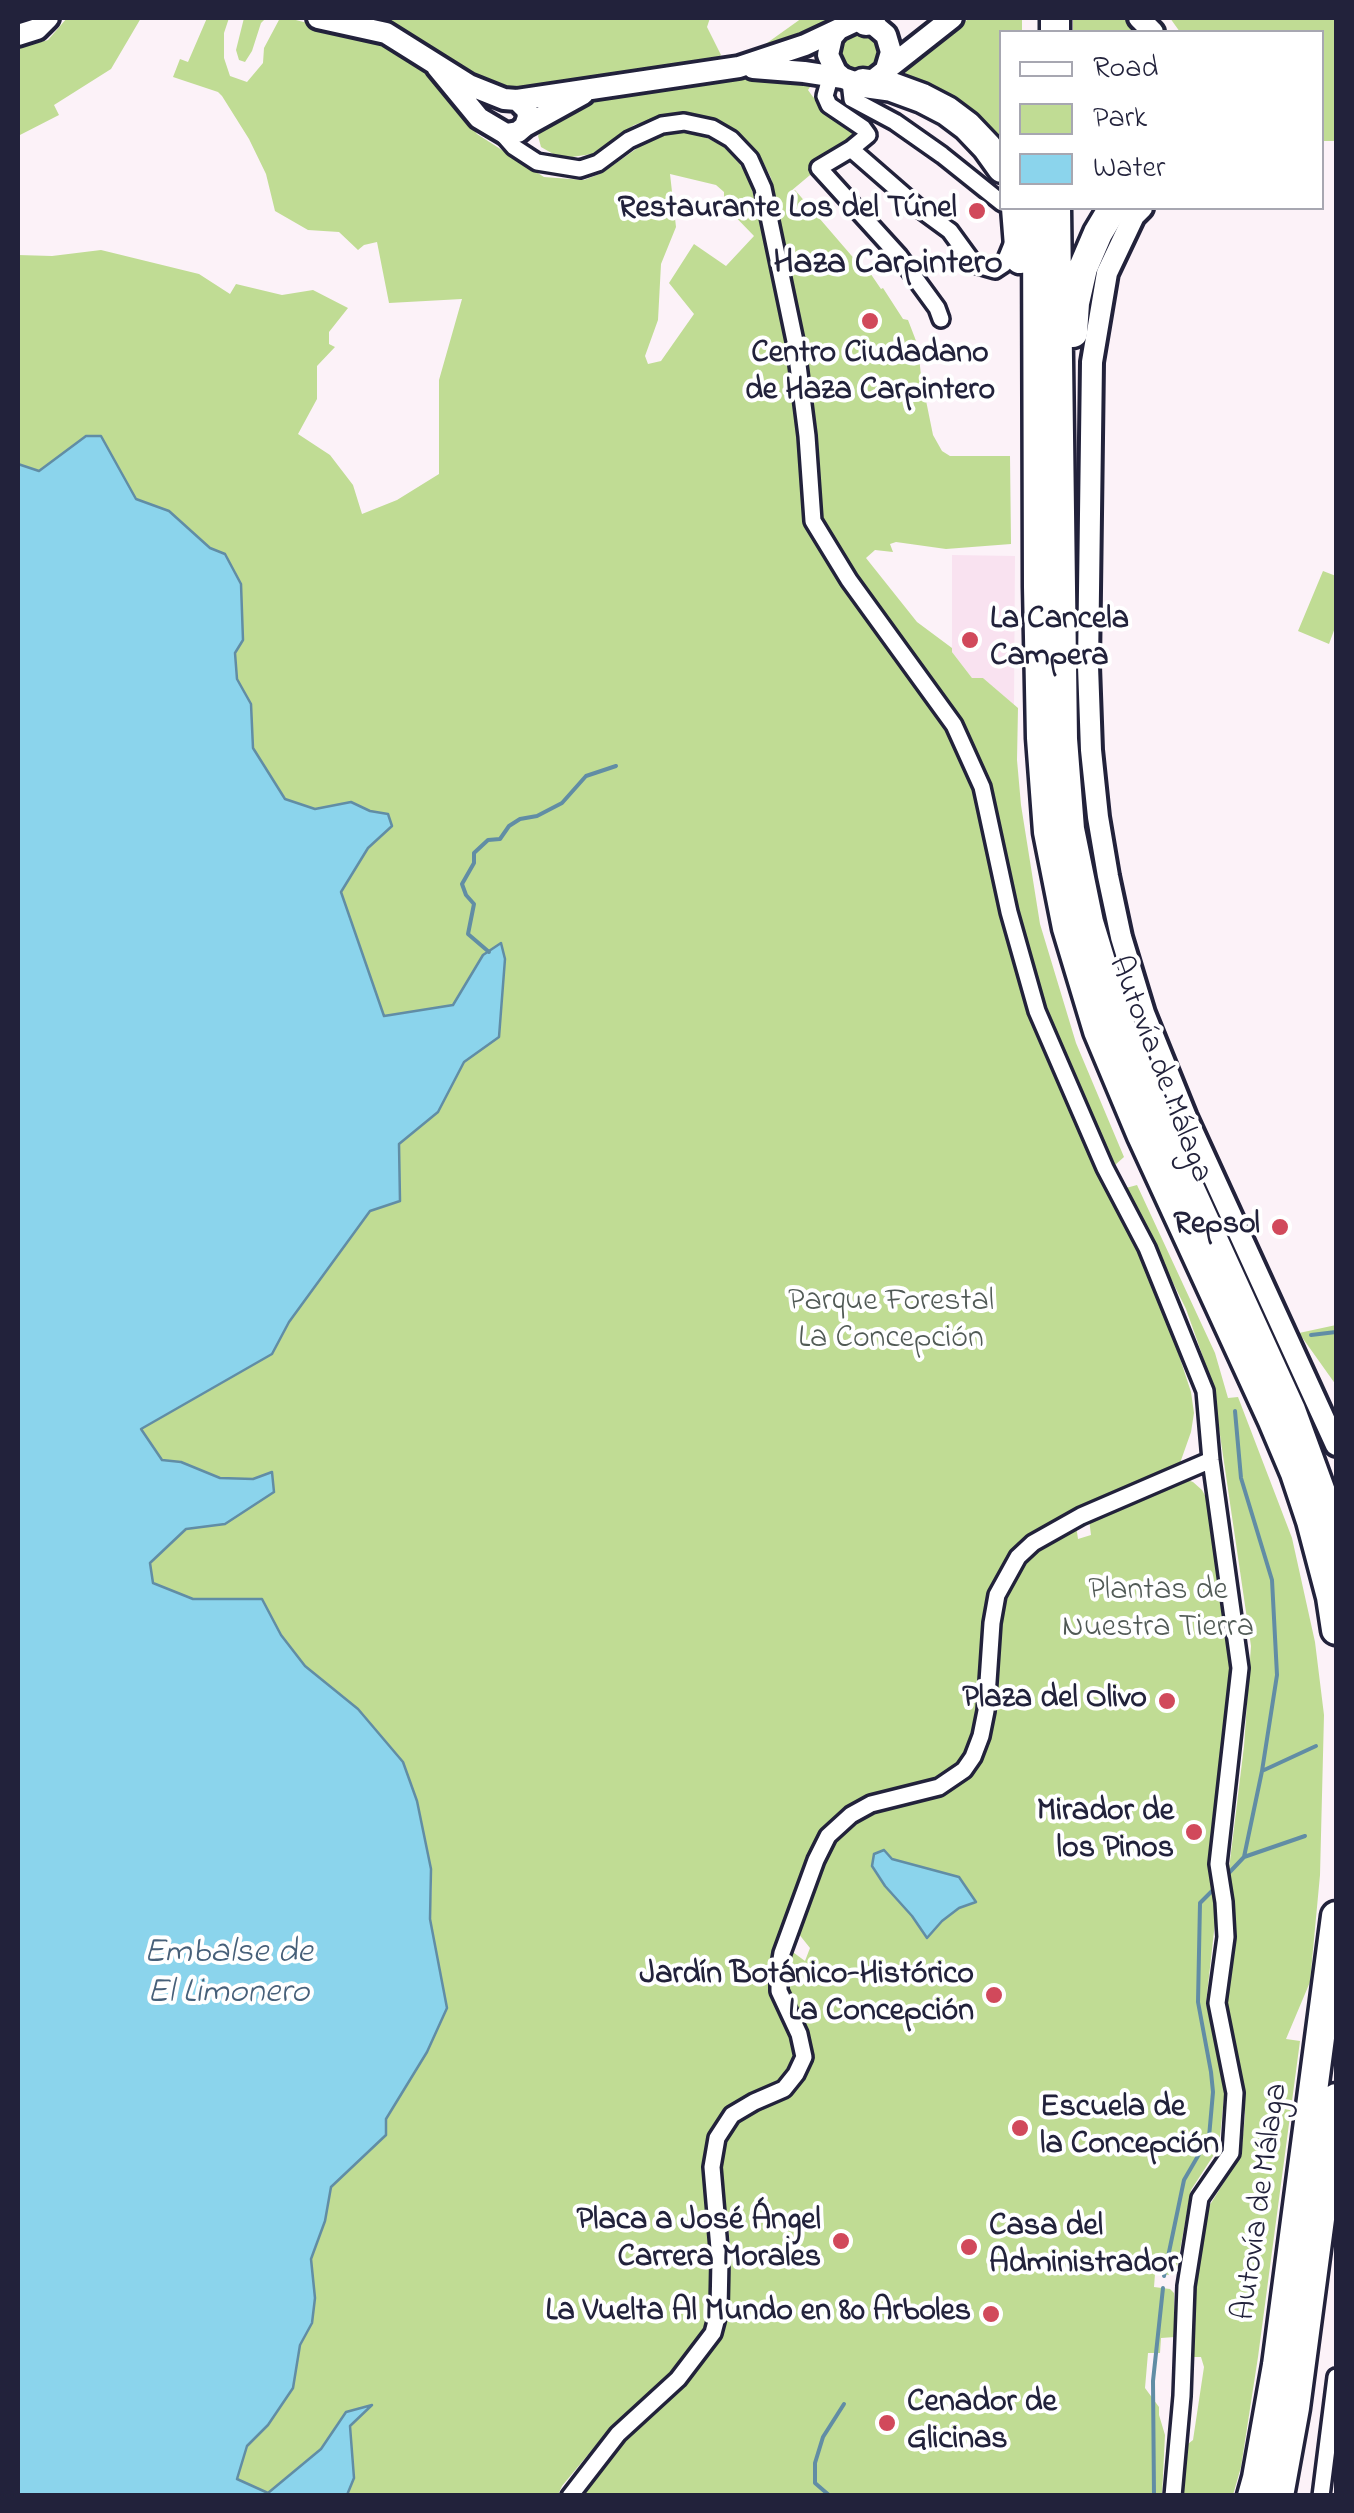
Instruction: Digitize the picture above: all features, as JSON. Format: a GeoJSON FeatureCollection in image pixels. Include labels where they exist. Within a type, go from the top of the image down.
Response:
{"type":"FeatureCollection","features":[{"type":"Feature","properties":{"kind":"highway"},"geometry":{"type":"LineString","coordinates":[[854,78],[892,87],[947,111],[967,126],[999,164]]}},
{"type":"Feature","properties":{"kind":"highway"},"geometry":{"type":"LineString","coordinates":[[1017,210],[1028,757],[1034,839],[1050,913],[1077,1014],[1124,1133],[1262,1431],[1299,1526],[1324,1572]]}},
{"type":"Feature","properties":{"kind":"highway","name":"Autovía de Málaga"},"geometry":{"type":"LineString","coordinates":[[1017,210],[1038,587],[1041,738],[1048,832],[1063,909],[1098,1031],[1273,1420],[1300,1489],[1336,1630]]}},
{"type":"Feature","properties":{"kind":"highway","name":"Autovía de Málaga"},"geometry":{"type":"LineString","coordinates":[[1056,210],[1062,738],[1070,829],[1089,922],[1120,1027],[1290,1410],[1336,1542]]}},
{"type":"Feature","properties":{"kind":"highway"},"geometry":{"type":"LineString","coordinates":[[1060,382],[1072,344],[1084,268],[1112,210]]}},
{"type":"Feature","properties":{"kind":"highway","name":"Autovía de Málaga"},"geometry":{"type":"LineString","coordinates":[[1252,2496],[1276,2365],[1336,1916]]}},
{"type":"Feature","properties":{"kind":"highway","name":"Autovía de Málaga"},"geometry":{"type":"LineString","coordinates":[[1279,2496],[1296,2408],[1336,2098]]}},
{"type":"Feature","properties":{"kind":"street"},"geometry":{"type":"LineString","coordinates":[[18,35],[37,30],[48,18]]}},
{"type":"Feature","properties":{"kind":"street"},"geometry":{"type":"LineString","coordinates":[[318,18],[386,33],[468,86],[510,99],[526,110],[524,127],[534,151],[557,166]]}},
{"type":"Feature","properties":{"kind":"street"},"geometry":{"type":"LineString","coordinates":[[944,23],[909,34],[892,34],[872,22],[856,21],[775,57],[728,68],[510,99],[497,103],[492,118],[514,146],[537,162],[557,166],[580,168],[598,163],[629,140],[662,125],[684,122],[712,128],[750,159],[763,188],[795,341],[813,521],[849,580],[954,725],[982,787],[1008,912],[1037,1011],[1105,1168],[1148,1248],[1205,1391],[1240,1668],[1218,1864],[1226,1937],[1217,2003],[1235,2093],[1231,2154],[1200,2198],[1186,2286],[1173,2496]]}},
{"type":"Feature","properties":{"kind":"street"},"geometry":{"type":"LineString","coordinates":[[728,68],[854,78],[891,52],[890,43],[872,22]]}},
{"type":"Feature","properties":{"kind":"street"},"geometry":{"type":"LineString","coordinates":[[942,319],[899,256],[820,168],[868,135],[830,105],[826,96],[944,23]]}},
{"type":"Feature","properties":{"kind":"street"},"geometry":{"type":"LineString","coordinates":[[838,30],[828,55],[831,64],[854,78]]}},
{"type":"Feature","properties":{"kind":"street"},"geometry":{"type":"LineString","coordinates":[[437,67],[478,118],[512,134],[594,88]]}},
{"type":"Feature","properties":{"kind":"street"},"geometry":{"type":"LineString","coordinates":[[854,78],[852,99],[894,122],[999,194]]}},
{"type":"Feature","properties":{"kind":"street"},"geometry":{"type":"LineString","coordinates":[[851,149],[950,231],[974,264],[995,270],[1004,264],[1013,242],[1020,238]]}},
{"type":"Feature","properties":{"kind":"street"},"geometry":{"type":"LineString","coordinates":[[1140,210],[1107,274],[1092,362],[1088,666],[1091,750],[1104,856],[1121,937],[1165,1068],[1336,1446]]}},
{"type":"Feature","properties":{"kind":"street"},"geometry":{"type":"LineString","coordinates":[[570,2496],[618,2434],[678,2379],[713,2333],[720,2310],[712,2167],[717,2138],[732,2115],[784,2089],[804,2057],[779,1991],[779,1972],[782,1953],[828,1836],[850,1815],[871,1804],[938,1788],[964,1770],[981,1736],[986,1711],[992,1623],[998,1595],[1018,1558],[1033,1543],[1081,1516],[1211,1460]]}},
{"type":"Feature","properties":{"kind":"street"},"geometry":{"type":"LineString","coordinates":[[1321,2496],[1336,2377]]}},
{"type":"Feature","properties":{"kind":"shaded area"},"geometry":{"type":"Polygon","coordinates":[[[952,555],[1015,556],[1014,705],[983,678],[972,678],[952,652],[952,555]]]}},
{"type":"Feature","properties":{"kind":"green space"},"geometry":{"type":"Polygon","coordinates":[[[67,18],[141,18],[111,69],[54,105],[59,115],[18,136],[18,48],[48,40],[67,18]]]}},
{"type":"Feature","properties":{"kind":"green space","name":"Parque Forestal La Concepción"},"geometry":{"type":"Polygon","coordinates":[[[207,18],[229,18],[224,33],[224,58],[230,76],[247,82],[263,63],[264,48],[280,18],[374,40],[416,62],[440,83],[477,134],[544,177],[584,180],[602,173],[646,142],[667,134],[686,132],[705,137],[723,146],[739,163],[749,179],[762,227],[778,209],[771,178],[759,154],[739,135],[714,120],[682,113],[666,115],[634,125],[592,154],[572,157],[555,155],[541,147],[538,136],[544,125],[565,111],[604,95],[714,77],[814,81],[808,90],[813,97],[859,134],[791,191],[795,190],[863,269],[866,267],[903,319],[908,320],[918,346],[933,435],[942,451],[950,456],[1010,456],[1011,544],[946,549],[896,542],[890,544],[893,552],[875,550],[866,558],[917,622],[952,648],[972,678],[983,678],[1018,708],[1021,805],[1040,924],[1076,1043],[1124,1157],[1115,1165],[1039,991],[1000,825],[978,819],[998,909],[1045,1055],[1155,1282],[1191,1392],[1191,1432],[1179,1466],[1052,1521],[1016,1549],[1004,1565],[988,1604],[975,1726],[957,1768],[936,1779],[855,1802],[818,1839],[776,1955],[771,1986],[794,2041],[794,2060],[779,2084],[722,2116],[707,2140],[704,2163],[712,2304],[704,2333],[673,2374],[611,2427],[558,2495],[347,2495],[354,2478],[350,2426],[369,2407],[346,2412],[321,2449],[268,2493],[237,2479],[247,2446],[268,2425],[293,2388],[300,2345],[312,2323],[315,2298],[311,2259],[325,2221],[331,2187],[386,2135],[386,2120],[427,2052],[447,2008],[430,1919],[432,1882],[358,1709],[305,1666],[281,1635],[262,1599],[193,1599],[153,1583],[150,1563],[186,1528],[225,1524],[271,1472],[253,1479],[220,1478],[181,1462],[161,1460],[141,1429],[272,1354],[289,1322],[370,1211],[399,1144],[438,1112],[464,1062],[499,1037],[505,959],[500,944],[483,955],[454,1005],[384,1017],[341,892],[368,848],[392,827],[351,802],[315,809],[286,799],[253,748],[251,704],[237,679],[235,652],[210,548],[169,511],[136,499],[101,436],[86,436],[39,471],[18,464],[18,255],[52,256],[101,250],[199,274],[230,294],[236,284],[282,295],[313,290],[348,308],[329,332],[329,344],[335,347],[317,366],[317,399],[298,434],[330,455],[353,485],[362,514],[397,500],[439,474],[439,380],[462,299],[389,303],[377,242],[358,250],[339,232],[308,230],[275,211],[266,174],[222,96],[173,77],[180,59],[188,62],[207,18]],[[670,174],[676,227],[661,264],[658,320],[645,356],[648,364],[661,361],[694,314],[669,283],[694,244],[726,266],[754,236],[724,205],[724,192],[716,185],[670,174]]]}},
{"type":"Feature","properties":{"kind":"green space"},"geometry":{"type":"Polygon","coordinates":[[[244,18],[266,18],[245,62],[239,60],[236,50],[244,18]]]}},
{"type":"Feature","properties":{"kind":"green space"},"geometry":{"type":"Polygon","coordinates":[[[364,18],[710,18],[707,27],[721,55],[715,61],[575,82],[495,87],[467,76],[436,52],[364,18]]]}},
{"type":"Feature","properties":{"kind":"green space"},"geometry":{"type":"Polygon","coordinates":[[[802,18],[840,18],[819,31],[753,53],[802,18]]]}},
{"type":"Feature","properties":{"kind":"green space"},"geometry":{"type":"Polygon","coordinates":[[[970,18],[1022,18],[1022,30],[999,30],[999,148],[906,78],[905,70],[911,60],[970,18]]]}},
{"type":"Feature","properties":{"kind":"green space"},"geometry":{"type":"Polygon","coordinates":[[[1073,18],[1124,18],[1136,30],[1073,30],[1073,18]]]}},
{"type":"Feature","properties":{"kind":"green space"},"geometry":{"type":"Polygon","coordinates":[[[1170,18],[1336,18],[1336,141],[1324,141],[1324,30],[1179,30],[1170,18]]]}},
{"type":"Feature","properties":{"kind":"green space"},"geometry":{"type":"Polygon","coordinates":[[[862,29],[879,38],[882,63],[867,75],[843,68],[837,50],[843,37],[862,29]]]}},
{"type":"Feature","properties":{"kind":"green space"},"geometry":{"type":"Polygon","coordinates":[[[1323,571],[1336,576],[1336,625],[1329,644],[1298,631],[1323,571]]]}},
{"type":"Feature","properties":{"kind":"green space"},"geometry":{"type":"Polygon","coordinates":[[[1137,1185],[1215,1353],[1228,1398],[1238,1397],[1292,1538],[1315,1642],[1324,1715],[1320,1875],[1310,1982],[1286,2039],[1300,2041],[1258,2357],[1233,2495],[1182,2495],[1184,2447],[1193,2440],[1204,2367],[1201,2357],[1193,2357],[1196,2280],[1206,2211],[1241,2155],[1245,2115],[1226,2002],[1235,1947],[1229,1869],[1251,1646],[1215,1401],[1186,1309],[1126,1188],[1137,1185]]]}},
{"type":"Feature","properties":{"kind":"green space"},"geometry":{"type":"Polygon","coordinates":[[[1336,1325],[1336,1385],[1299,1333],[1336,1325]]]}},
{"type":"Feature","properties":{"kind":"green space","name":"Jardín Botánico-Histórico La Concepción"},"geometry":{"type":"Polygon","coordinates":[[[1182,1478],[1202,1490],[1209,1503],[1231,1641],[1228,1714],[1209,1857],[1217,1905],[1206,2003],[1225,2087],[1219,2147],[1191,2190],[1177,2267],[1171,2275],[1155,2274],[1154,2287],[1174,2293],[1175,2337],[1161,2338],[1160,2353],[1148,2353],[1145,2388],[1159,2407],[1165,2435],[1162,2495],[578,2496],[725,2314],[732,2258],[721,2148],[741,2117],[793,2092],[804,2074],[786,1971],[790,1950],[805,1961],[810,1948],[798,1933],[819,1871],[839,1833],[871,1812],[944,1792],[977,1768],[993,1718],[997,1628],[1009,1587],[1024,1562],[1047,1538],[1076,1525],[1078,1539],[1091,1535],[1089,1519],[1182,1478]]]}},
{"type":"Feature","properties":{"kind":"water","name":"Embalse de El Limonero"},"geometry":{"type":"Polygon","coordinates":[[[86,436],[101,436],[136,499],[169,511],[210,548],[225,554],[241,584],[243,640],[235,653],[237,679],[251,704],[253,748],[285,799],[315,809],[351,802],[388,814],[392,826],[368,848],[341,892],[384,1016],[453,1005],[483,955],[501,943],[505,959],[499,1037],[464,1062],[438,1112],[399,1144],[400,1201],[370,1211],[289,1322],[272,1354],[141,1429],[162,1460],[181,1462],[220,1478],[253,1479],[272,1472],[274,1492],[225,1524],[186,1529],[150,1563],[153,1583],[193,1599],[262,1599],[281,1635],[305,1666],[358,1709],[403,1762],[417,1801],[431,1869],[430,1919],[447,2008],[427,2052],[386,2119],[386,2135],[331,2187],[325,2221],[311,2259],[315,2298],[312,2323],[300,2345],[293,2388],[268,2425],[247,2446],[237,2479],[268,2493],[321,2449],[346,2412],[372,2405],[350,2426],[354,2478],[347,2495],[18,2495],[18,464],[39,471],[86,436]]]}},
{"type":"Feature","properties":{"kind":"water"},"geometry":{"type":"Polygon","coordinates":[[[884,1850],[892,1859],[959,1877],[976,1902],[959,1908],[927,1938],[872,1866],[874,1854],[884,1850]]]}},
{"type":"Feature","properties":{"kind":"waterway"},"geometry":{"type":"LineString","coordinates":[[489,952],[468,934],[474,904],[462,884],[474,863],[474,853],[488,840],[500,839],[520,819],[537,816],[562,803],[586,776],[616,766]]}},
{"type":"Feature","properties":{"kind":"waterway"},"geometry":{"type":"LineString","coordinates":[[1311,1335],[1336,1332]]}},
{"type":"Feature","properties":{"kind":"waterway"},"geometry":{"type":"LineString","coordinates":[[1226,1876],[1244,1857],[1277,1675],[1272,1580],[1241,1478],[1235,1411]]}},
{"type":"Feature","properties":{"kind":"waterway"},"geometry":{"type":"LineString","coordinates":[[1262,1771],[1316,1746]]}},
{"type":"Feature","properties":{"kind":"waterway"},"geometry":{"type":"LineString","coordinates":[[1244,1857],[1305,1836]]}},
{"type":"Feature","properties":{"kind":"waterway"},"geometry":{"type":"LineString","coordinates":[[1164,2276],[1184,2180],[1209,2137],[1213,2092],[1198,2002],[1200,1903],[1216,1887]]}},
{"type":"Feature","properties":{"kind":"waterway"},"geometry":{"type":"LineString","coordinates":[[1154,2496],[1153,2381],[1163,2288]]}},
{"type":"Feature","properties":{"kind":"waterway"},"geometry":{"type":"LineString","coordinates":[[830,2496],[815,2483],[815,2463],[823,2437],[844,2404]]}},
{"type":"Feature","properties":{"kind":"place","name":"Restaurante Los del Túnel"},"geometry":{"type":"Point","coordinates":[977,211]}},
{"type":"Feature","properties":{"kind":"place","name":"Centro Ciudadano de Haza Carpintero"},"geometry":{"type":"Point","coordinates":[870,321]}},
{"type":"Feature","properties":{"kind":"place","name":"La Cancela Campera"},"geometry":{"type":"Point","coordinates":[970,640]}},
{"type":"Feature","properties":{"kind":"place","name":"Repsol"},"geometry":{"type":"Point","coordinates":[1280,1227]}},
{"type":"Feature","properties":{"kind":"place","name":"Plaza del Olivo"},"geometry":{"type":"Point","coordinates":[1167,1701]}},
{"type":"Feature","properties":{"kind":"place","name":"Mirador de los Pinos"},"geometry":{"type":"Point","coordinates":[1194,1832]}},
{"type":"Feature","properties":{"kind":"place","name":"Jardín Botánico-Histórico La Concepción"},"geometry":{"type":"Point","coordinates":[994,1995]}},
{"type":"Feature","properties":{"kind":"place","name":"Escuela de la Concepción"},"geometry":{"type":"Point","coordinates":[1020,2128]}},
{"type":"Feature","properties":{"kind":"place","name":"Placa a José Ángel Carrera Morales"},"geometry":{"type":"Point","coordinates":[841,2241]}},
{"type":"Feature","properties":{"kind":"place","name":"Casa del Administrador"},"geometry":{"type":"Point","coordinates":[969,2247]}},
{"type":"Feature","properties":{"kind":"place","name":"La Vuelta Al Mundo en 80 Arboles"},"geometry":{"type":"Point","coordinates":[991,2314]}},
{"type":"Feature","properties":{"kind":"place","name":"Cenador de Glicinas"},"geometry":{"type":"Point","coordinates":[887,2423]}},
{"type":"Feature","properties":{"kind":"district","name":"Haza Carpintero"},"geometry":{"type":"Point","coordinates":[888,266]}},
{"type":"Feature","properties":{"kind":"park label","name":"Plantas de Nuestra Tierra"},"geometry":{"type":"Point","coordinates":[1158,1612]}}]}
